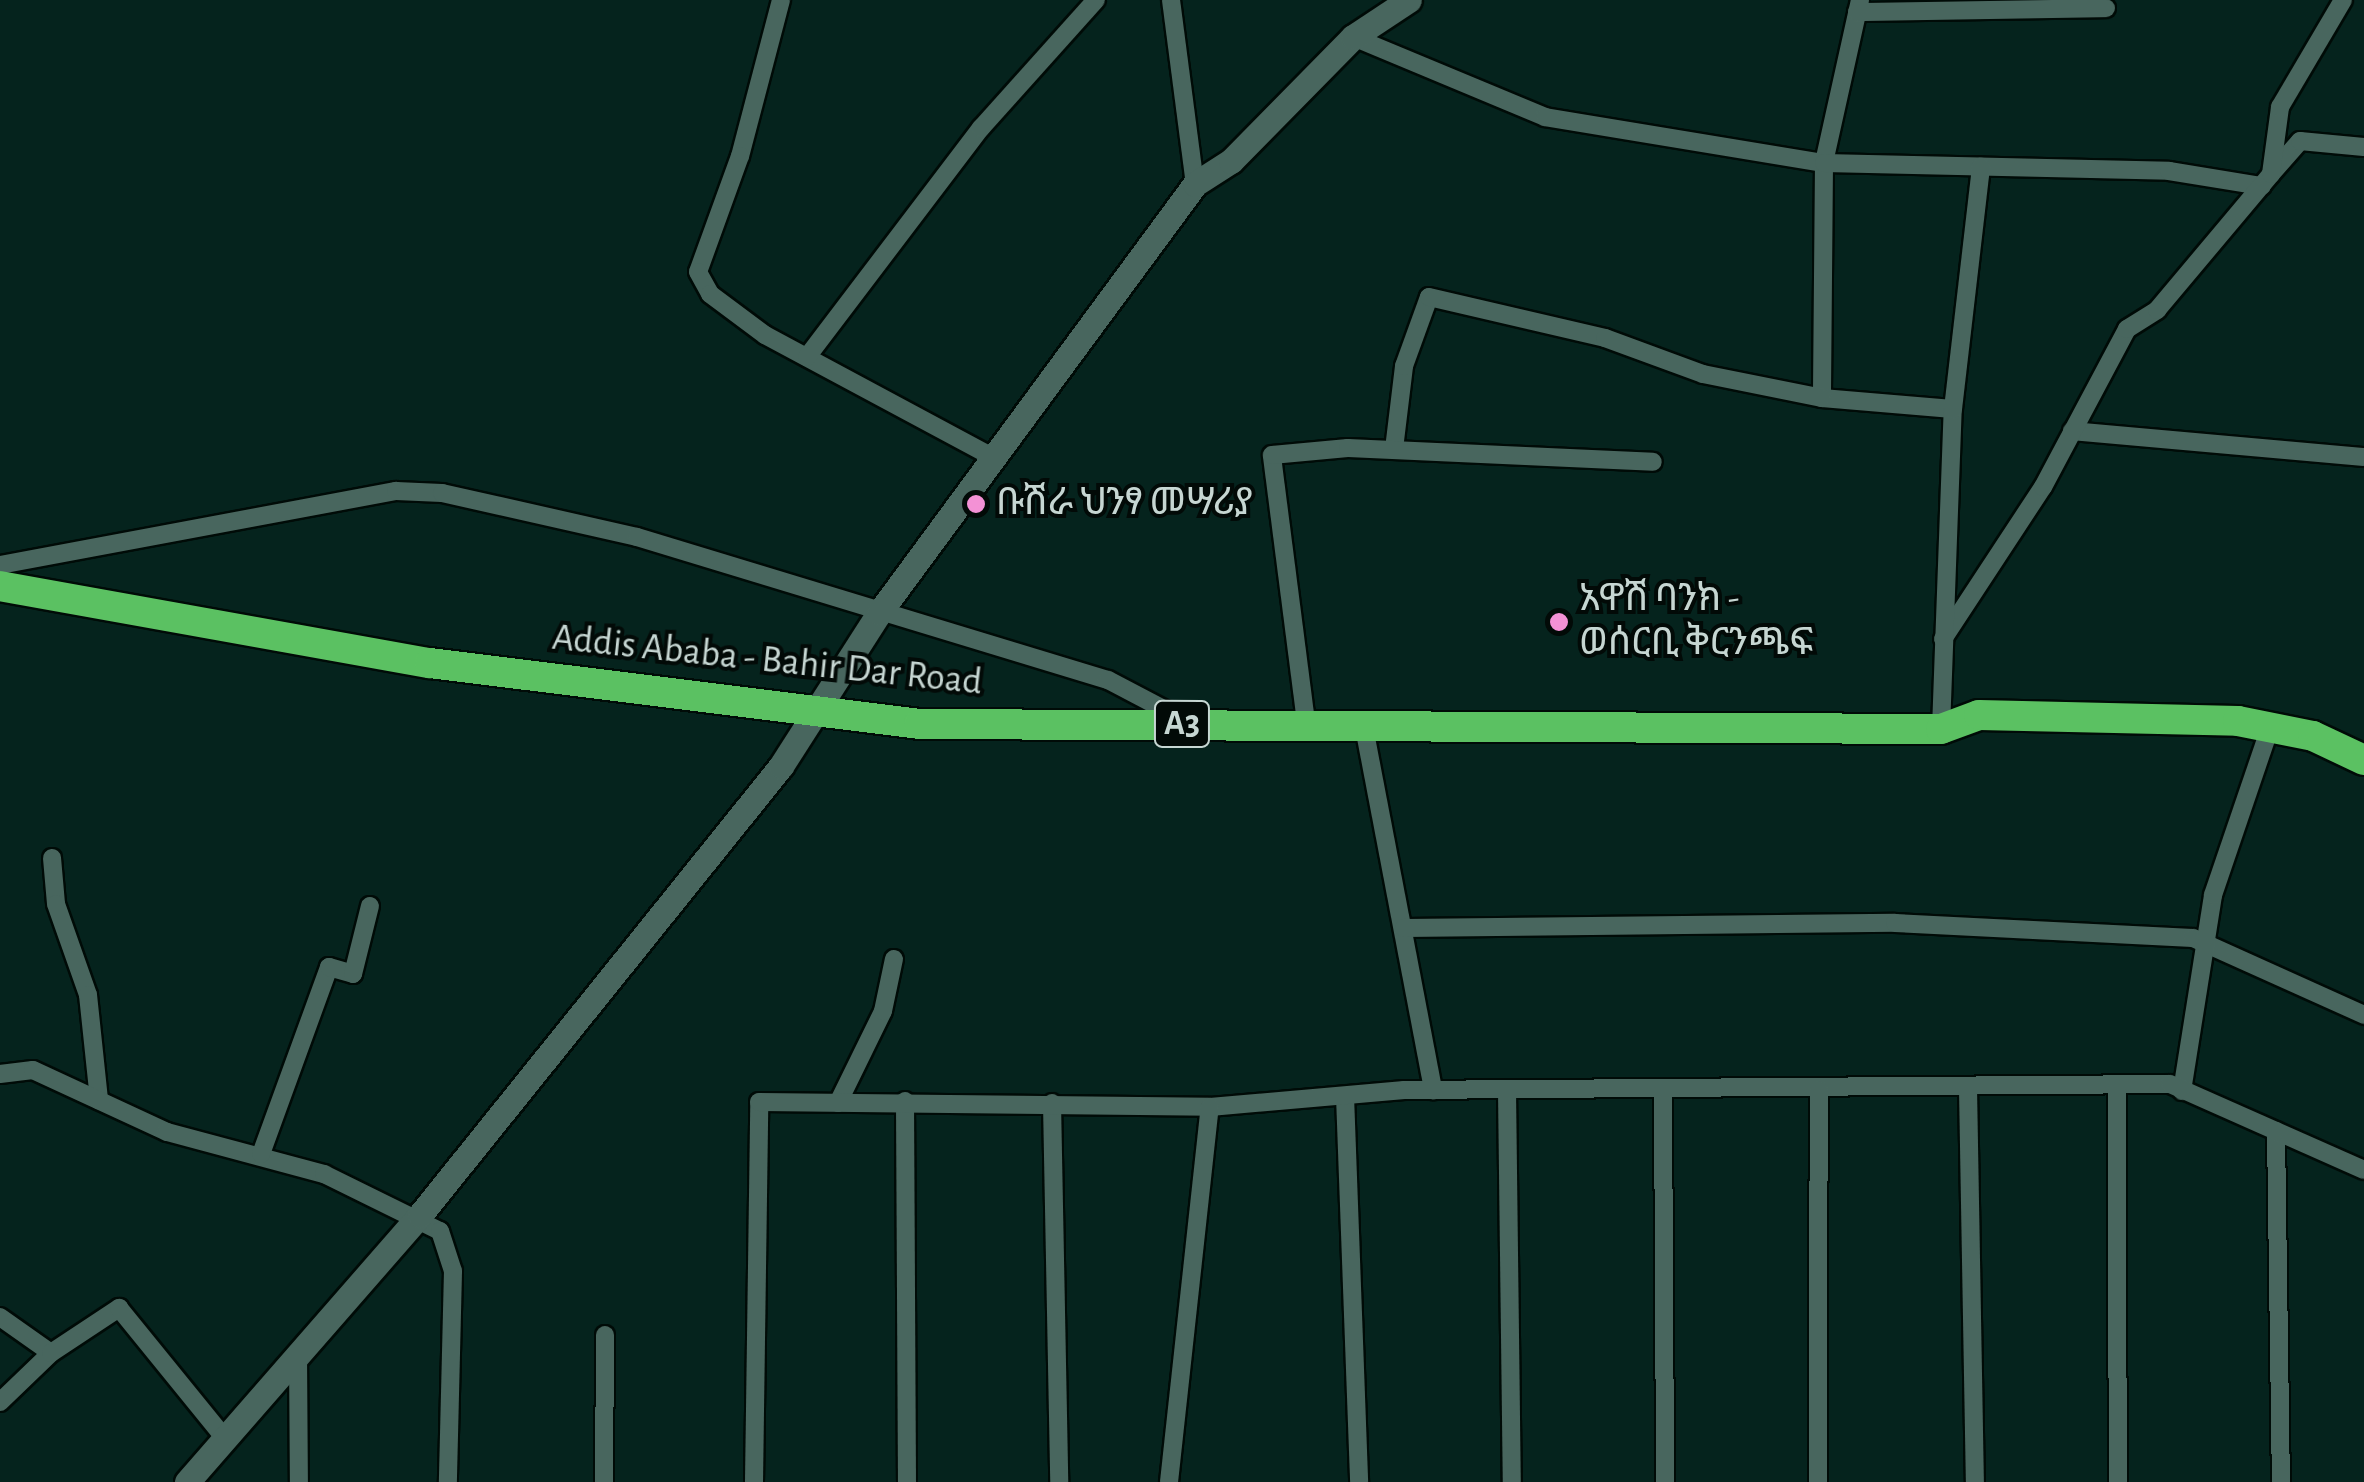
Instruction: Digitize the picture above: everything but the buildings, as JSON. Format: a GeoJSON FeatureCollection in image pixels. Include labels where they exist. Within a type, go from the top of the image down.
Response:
{"type":"FeatureCollection","features":[{"type":"Feature","properties":{"kind":"highway","name":"Addis Ababa - Bahir Dar Road"},"geometry":{"type":"LineString","coordinates":[[0,586],[430,662],[821,715],[919,724],[1362,722],[1940,730],[1979,715],[2272,725],[2364,760]]}},
{"type":"Feature","properties":{"kind":"street"},"geometry":{"type":"LineString","coordinates":[[781,0],[740,156],[698,272],[733,314],[994,458]]}},
{"type":"Feature","properties":{"kind":"street"},"geometry":{"type":"LineString","coordinates":[[806,356],[982,128],[1096,0]]}},
{"type":"Feature","properties":{"kind":"street"},"geometry":{"type":"LineString","coordinates":[[1172,0],[1195,184]]}},
{"type":"Feature","properties":{"kind":"street"},"geometry":{"type":"LineString","coordinates":[[187,1482],[227,1441],[298,1353],[420,1215],[821,715],[879,613],[1195,184],[1231,161],[1353,37],[1409,0]]}},
{"type":"Feature","properties":{"kind":"street"},"geometry":{"type":"LineString","coordinates":[[2267,180],[2280,107],[2343,0]]}},
{"type":"Feature","properties":{"kind":"street"},"geometry":{"type":"LineString","coordinates":[[1822,398],[1824,163],[1858,6],[2106,8]]}},
{"type":"Feature","properties":{"kind":"street"},"geometry":{"type":"LineString","coordinates":[[1353,37],[1545,117],[1824,163],[2169,171],[2267,180]]}},
{"type":"Feature","properties":{"kind":"street"},"geometry":{"type":"LineString","coordinates":[[1942,639],[2072,431],[2128,328],[2157,310],[2300,140],[2364,146]]}},
{"type":"Feature","properties":{"kind":"street"},"geometry":{"type":"LineString","coordinates":[[1940,730],[1952,409],[1981,167]]}},
{"type":"Feature","properties":{"kind":"street"},"geometry":{"type":"LineString","coordinates":[[1394,449],[1404,366],[1428,297],[1605,338],[1703,374],[1822,398],[1952,409]]}},
{"type":"Feature","properties":{"kind":"street"},"geometry":{"type":"LineString","coordinates":[[2072,431],[2364,457]]}},
{"type":"Feature","properties":{"kind":"street"},"geometry":{"type":"LineString","coordinates":[[1306,722],[1272,455],[1394,449],[1653,462]]}},
{"type":"Feature","properties":{"kind":"street"},"geometry":{"type":"LineString","coordinates":[[0,565],[396,491],[442,493],[637,537],[1108,680],[1190,724]]}},
{"type":"Feature","properties":{"kind":"street"},"geometry":{"type":"LineString","coordinates":[[1362,722],[1433,1090]]}},
{"type":"Feature","properties":{"kind":"street"},"geometry":{"type":"LineString","coordinates":[[2182,1091],[2204,944],[2272,725]]}},
{"type":"Feature","properties":{"kind":"street"},"geometry":{"type":"LineString","coordinates":[[52,858],[56,904],[88,995],[98,1100]]}},
{"type":"Feature","properties":{"kind":"street"},"geometry":{"type":"LineString","coordinates":[[262,1154],[329,968],[353,974],[370,906]]}},
{"type":"Feature","properties":{"kind":"street"},"geometry":{"type":"LineString","coordinates":[[1404,928],[1895,922],[2204,944],[2364,1015]]}},
{"type":"Feature","properties":{"kind":"street"},"geometry":{"type":"LineString","coordinates":[[838,1102],[883,1011],[894,959]]}},
{"type":"Feature","properties":{"kind":"street"},"geometry":{"type":"LineString","coordinates":[[0,1074],[33,1070],[167,1132],[262,1154],[420,1215],[440,1231],[453,1271],[448,1482]]}},
{"type":"Feature","properties":{"kind":"street"},"geometry":{"type":"LineString","coordinates":[[2118,1085],[2118,1482]]}},
{"type":"Feature","properties":{"kind":"street"},"geometry":{"type":"LineString","coordinates":[[754,1482],[759,1102],[1052,1102],[1210,1107],[1433,1090],[2118,1085],[2182,1091],[2364,1170]]}},
{"type":"Feature","properties":{"kind":"street"},"geometry":{"type":"LineString","coordinates":[[1968,1088],[1976,1482]]}},
{"type":"Feature","properties":{"kind":"street"},"geometry":{"type":"LineString","coordinates":[[1507,1090],[1512,1482]]}},
{"type":"Feature","properties":{"kind":"street"},"geometry":{"type":"LineString","coordinates":[[1664,1090],[1664,1482]]}},
{"type":"Feature","properties":{"kind":"street"},"geometry":{"type":"LineString","coordinates":[[1818,1482],[1819,1090]]}},
{"type":"Feature","properties":{"kind":"street"},"geometry":{"type":"LineString","coordinates":[[1346,1096],[1359,1482]]}},
{"type":"Feature","properties":{"kind":"street"},"geometry":{"type":"LineString","coordinates":[[905,1101],[907,1482]]}},
{"type":"Feature","properties":{"kind":"street"},"geometry":{"type":"LineString","coordinates":[[1052,1102],[1059,1482]]}},
{"type":"Feature","properties":{"kind":"street"},"geometry":{"type":"LineString","coordinates":[[1169,1482],[1210,1107]]}},
{"type":"Feature","properties":{"kind":"street"},"geometry":{"type":"LineString","coordinates":[[2276,1131],[2281,1482]]}},
{"type":"Feature","properties":{"kind":"street"},"geometry":{"type":"LineString","coordinates":[[0,1402],[51,1354],[119,1308],[227,1441]]}},
{"type":"Feature","properties":{"kind":"street"},"geometry":{"type":"LineString","coordinates":[[0,1317],[51,1354]]}},
{"type":"Feature","properties":{"kind":"street"},"geometry":{"type":"LineString","coordinates":[[604,1482],[605,1335]]}},
{"type":"Feature","properties":{"kind":"street"},"geometry":{"type":"LineString","coordinates":[[298,1353],[299,1482]]}},
{"type":"Feature","properties":{"kind":"place","name":"ቡሽራ ህንፃ መሣሪያ"},"geometry":{"type":"Point","coordinates":[976,504]}},
{"type":"Feature","properties":{"kind":"place","name":"አዋሽ ባንክ - ወሰርቢ ቅርንጫፍ"},"geometry":{"type":"Point","coordinates":[1559,622]}}]}
